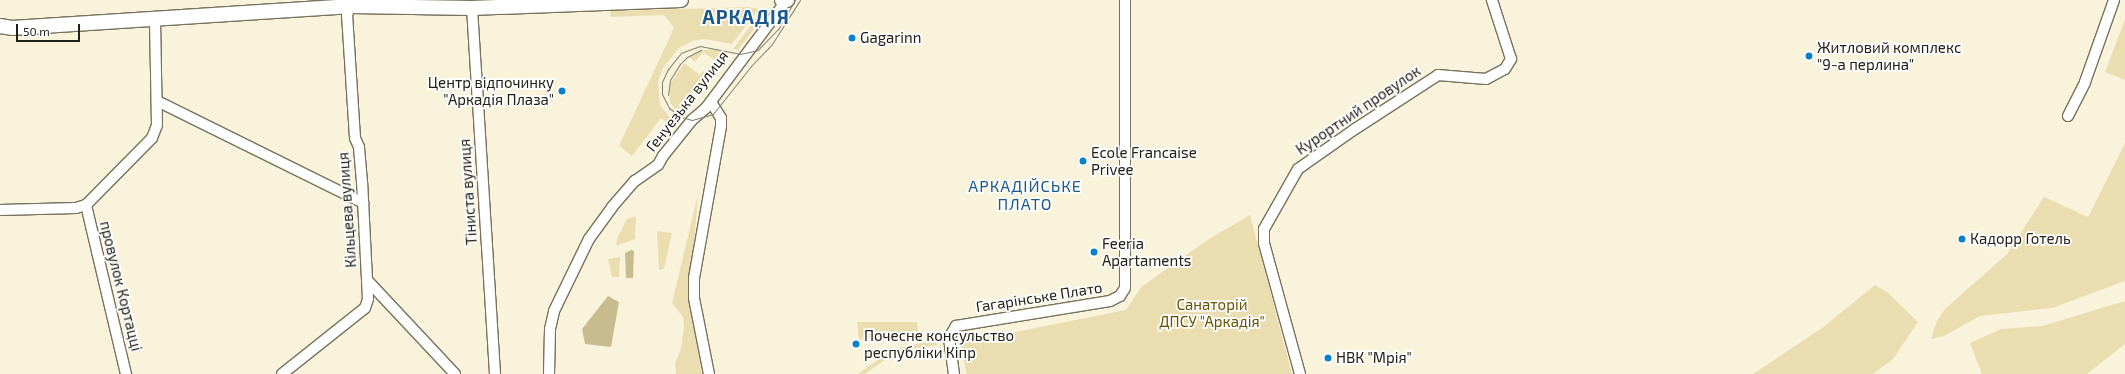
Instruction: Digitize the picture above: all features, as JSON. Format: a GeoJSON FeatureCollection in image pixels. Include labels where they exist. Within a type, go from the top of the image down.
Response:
{"type":"FeatureCollection","features":[{"type":"Feature","properties":{"kind":"main road"},"geometry":{"type":"LineString","coordinates":[[0,26],[12,28],[155,20],[352,3],[472,8],[681,0]]}},
{"type":"Feature","properties":{"kind":"street","name":"Генуезька вулиця"},"geometry":{"type":"LineString","coordinates":[[549,374],[550,329],[554,311],[589,239],[612,207],[635,181],[658,165],[687,126],[708,105],[785,0]]}},
{"type":"Feature","properties":{"kind":"street","name":"Гагарінське Плато"},"geometry":{"type":"LineString","coordinates":[[954,374],[949,338],[956,326],[1110,301],[1120,296],[1125,288],[1125,0]]}},
{"type":"Feature","properties":{"kind":"street","name":"Курортний провулок"},"geometry":{"type":"LineString","coordinates":[[1300,374],[1263,235],[1264,229],[1296,172],[1431,79],[1438,76],[1486,79],[1500,74],[1511,59],[1492,0]]}},
{"type":"Feature","properties":{"kind":"street"},"geometry":{"type":"LineString","coordinates":[[2068,116],[2085,82],[2114,0]]}},
{"type":"Feature","properties":{"kind":"street","name":"Кільцева вулиця"},"geometry":{"type":"LineString","coordinates":[[285,373],[365,308],[368,299],[359,147],[355,138],[347,15],[352,3]]}},
{"type":"Feature","properties":{"kind":"street","name":"Тіниста вулиця"},"geometry":{"type":"LineString","coordinates":[[472,8],[495,374]]}},
{"type":"Feature","properties":{"kind":"street"},"geometry":{"type":"LineString","coordinates":[[0,210],[76,208],[86,205],[152,138],[157,125],[155,20]]}},
{"type":"Feature","properties":{"kind":"street"},"geometry":{"type":"LineString","coordinates":[[156,101],[363,203]]}},
{"type":"Feature","properties":{"kind":"street"},"geometry":{"type":"LineString","coordinates":[[708,105],[720,118],[721,126],[694,278],[694,298],[709,374]]}},
{"type":"Feature","properties":{"kind":"street","name":"провулок Кортацці"},"geometry":{"type":"LineString","coordinates":[[86,205],[126,374]]}},
{"type":"Feature","properties":{"kind":"street"},"geometry":{"type":"LineString","coordinates":[[367,280],[455,374]]}},
{"type":"Feature","properties":{"kind":"green space"},"geometry":{"type":"Polygon","coordinates":[[[748,7],[759,9],[732,44],[704,39],[692,41],[679,48],[663,68],[658,82],[660,105],[671,119],[667,123],[661,118],[632,156],[619,146],[674,28],[664,15],[611,17],[610,11],[748,7]]]}},
{"type":"Feature","properties":{"kind":"green space"},"geometry":{"type":"Polygon","coordinates":[[[761,12],[763,17],[738,50],[733,49],[761,12]]]}},
{"type":"Feature","properties":{"kind":"green space"},"geometry":{"type":"Polygon","coordinates":[[[2125,19],[2125,80],[2105,72],[2125,19]]]}},
{"type":"Feature","properties":{"kind":"green space"},"geometry":{"type":"Polygon","coordinates":[[[714,49],[723,52],[716,61],[703,52],[695,62],[689,57],[700,51],[714,49]]]}},
{"type":"Feature","properties":{"kind":"green space"},"geometry":{"type":"Polygon","coordinates":[[[684,63],[700,75],[703,71],[707,73],[677,112],[670,102],[669,86],[684,63]]]}},
{"type":"Feature","properties":{"kind":"green space"},"geometry":{"type":"Polygon","coordinates":[[[2125,143],[2125,281],[2052,308],[1980,316],[1944,336],[1931,339],[1937,321],[1945,309],[2007,254],[2044,197],[2088,217],[2125,143]]]}},
{"type":"Feature","properties":{"kind":"green space"},"geometry":{"type":"Polygon","coordinates":[[[698,194],[691,285],[691,311],[702,374],[676,374],[675,364],[681,348],[684,328],[683,317],[672,303],[698,194]]]}},
{"type":"Feature","properties":{"kind":"green space","name":"Санаторій ДПСУ \"Аркадія\""},"geometry":{"type":"Polygon","coordinates":[[[1250,215],[1292,374],[967,374],[960,343],[1126,310],[1141,287],[1209,239],[1250,215]]]}},
{"type":"Feature","properties":{"kind":"green space"},"geometry":{"type":"Polygon","coordinates":[[[636,216],[635,239],[616,246],[618,236],[627,219],[636,216]]]}},
{"type":"Feature","properties":{"kind":"green space"},"geometry":{"type":"Polygon","coordinates":[[[657,231],[672,233],[664,269],[659,270],[657,231]]]}},
{"type":"Feature","properties":{"kind":"green space"},"geometry":{"type":"Polygon","coordinates":[[[620,257],[619,277],[612,277],[608,259],[620,257]]]}},
{"type":"Feature","properties":{"kind":"green space"},"geometry":{"type":"Polygon","coordinates":[[[1875,285],[1887,292],[1918,322],[1893,359],[1873,374],[1753,374],[1822,328],[1875,285]]]}},
{"type":"Feature","properties":{"kind":"green space"},"geometry":{"type":"Polygon","coordinates":[[[2125,301],[2125,344],[2087,374],[1982,374],[1970,343],[2001,329],[2042,326],[2125,301]]]}},
{"type":"Feature","properties":{"kind":"green space"},"geometry":{"type":"Polygon","coordinates":[[[857,322],[917,322],[918,331],[859,340],[857,322]]]}},
{"type":"Feature","properties":{"kind":"green space"},"geometry":{"type":"Polygon","coordinates":[[[936,340],[937,345],[896,352],[865,374],[858,374],[893,349],[936,340]]]}},
{"type":"Feature","properties":{"kind":"shaded area"},"geometry":{"type":"Polygon","coordinates":[[[631,250],[634,251],[633,278],[626,278],[625,253],[631,250]]]}},
{"type":"Feature","properties":{"kind":"shaded area"},"geometry":{"type":"Polygon","coordinates":[[[608,296],[619,302],[611,347],[585,344],[582,329],[608,296]]]}},
{"type":"Feature","properties":{"kind":"tram line"},"geometry":{"type":"LineString","coordinates":[[795,0],[778,29],[758,50],[741,54],[700,46],[681,53],[668,69],[662,82],[662,94],[669,108],[682,117],[692,120],[713,114],[751,66],[772,44],[800,0]]}},
{"type":"Feature","properties":{"kind":"tram line"},"geometry":{"type":"LineString","coordinates":[[668,95],[670,80],[680,64],[687,57],[701,50]]}},
{"type":"Feature","properties":{"kind":"place","name":"Gagarinn"},"geometry":{"type":"Point","coordinates":[852,38]}},
{"type":"Feature","properties":{"kind":"place","name":"Житловий комплекс \"9-а перлина\""},"geometry":{"type":"Point","coordinates":[1809,56]}},
{"type":"Feature","properties":{"kind":"place","name":"Центр відпочинку \"Аркадія Плаза\""},"geometry":{"type":"Point","coordinates":[562,91]}},
{"type":"Feature","properties":{"kind":"place","name":"Ecole Francaise Privee"},"geometry":{"type":"Point","coordinates":[1083,161]}},
{"type":"Feature","properties":{"kind":"place","name":"Кадорр Готель"},"geometry":{"type":"Point","coordinates":[1962,239]}},
{"type":"Feature","properties":{"kind":"place","name":"Feeria Apartaments"},"geometry":{"type":"Point","coordinates":[1094,252]}},
{"type":"Feature","properties":{"kind":"place","name":"Почесне консульство республіки Кіпр"},"geometry":{"type":"Point","coordinates":[856,344]}},
{"type":"Feature","properties":{"kind":"place","name":"НВК \"Мрія\""},"geometry":{"type":"Point","coordinates":[1328,358]}},
{"type":"Feature","properties":{"kind":"district","name":"АРКАДІЯ"},"geometry":{"type":"Point","coordinates":[746,17]}},
{"type":"Feature","properties":{"kind":"district","name":"АРКАДІЙСЬКЕ ПЛАТО"},"geometry":{"type":"Point","coordinates":[1025,195]}}]}
